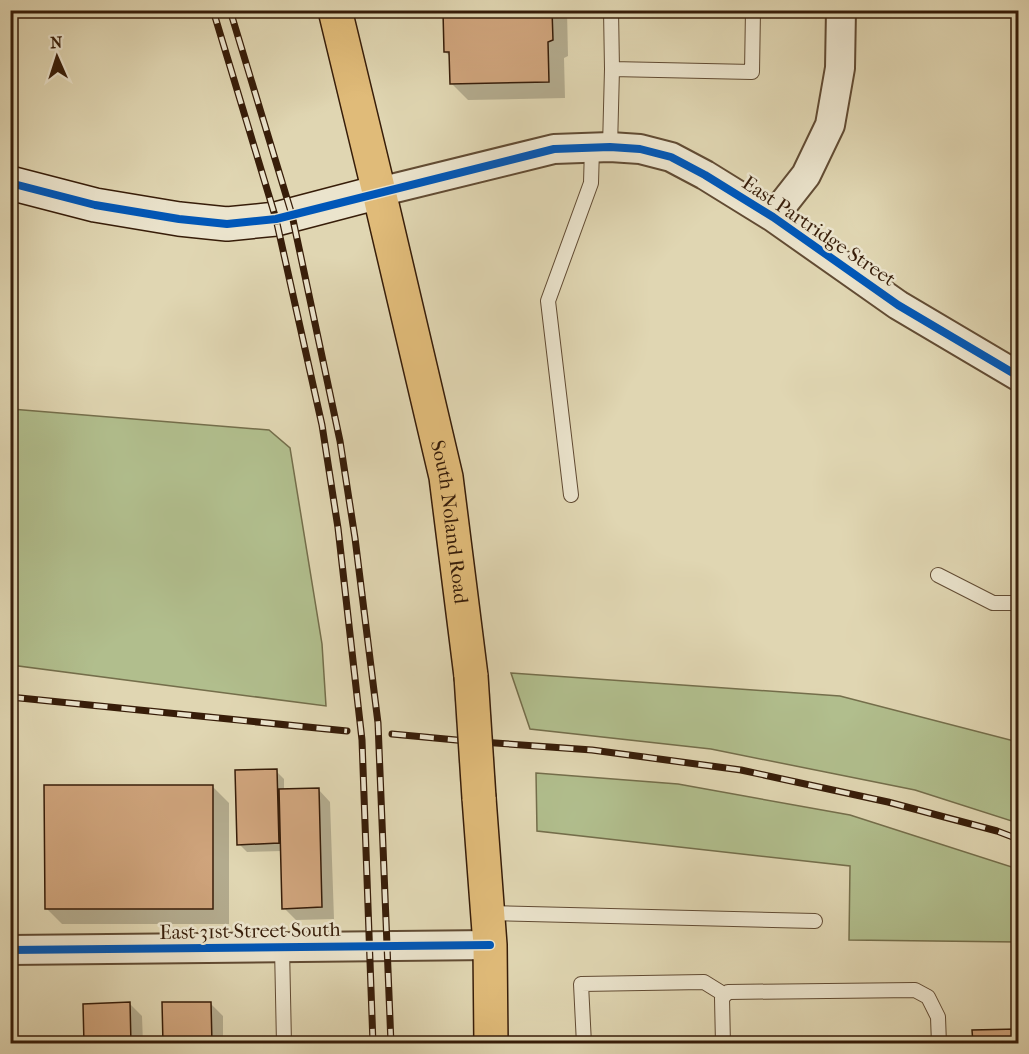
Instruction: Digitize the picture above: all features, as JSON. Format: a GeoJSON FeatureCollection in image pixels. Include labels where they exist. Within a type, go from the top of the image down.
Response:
{"type":"FeatureCollection","features":[{"type":"Feature","properties":{"kind":"main road","name":"South Noland Road"},"geometry":{"type":"LineString","coordinates":[[335,10],[446,477],[471,676],[490,945],[491,1044]]}},
{"type":"Feature","properties":{"kind":"street"},"geometry":{"type":"LineString","coordinates":[[773,217],[806,175],[830,125],[840,68],[841,10]]}},
{"type":"Feature","properties":{"kind":"street","name":"East Partridge Street"},"geometry":{"type":"LineString","coordinates":[[379,192],[554,149],[601,147],[640,149],[671,157],[773,217],[898,304],[1018,376]]}},
{"type":"Feature","properties":{"kind":"street"},"geometry":{"type":"LineString","coordinates":[[10,183],[95,205],[179,219],[227,224],[276,219],[379,192]]}},
{"type":"Feature","properties":{"kind":"street","name":"East 31st Street South"},"geometry":{"type":"LineString","coordinates":[[10,950],[490,945]]}},
{"type":"Feature","properties":{"kind":"lane"},"geometry":{"type":"LineString","coordinates":[[571,495],[548,301],[591,183],[601,147],[612,69],[611,10]]}},
{"type":"Feature","properties":{"kind":"lane"},"geometry":{"type":"LineString","coordinates":[[612,69],[752,72],[753,10]]}},
{"type":"Feature","properties":{"kind":"lane"},"geometry":{"type":"LineString","coordinates":[[938,575],[993,603],[1018,603]]}},
{"type":"Feature","properties":{"kind":"lane"},"geometry":{"type":"LineString","coordinates":[[488,913],[815,921]]}},
{"type":"Feature","properties":{"kind":"lane"},"geometry":{"type":"LineString","coordinates":[[282,947],[284,1044]]}},
{"type":"Feature","properties":{"kind":"lane"},"geometry":{"type":"LineString","coordinates":[[584,1044],[581,984],[705,982],[725,995]]}},
{"type":"Feature","properties":{"kind":"lane"},"geometry":{"type":"LineString","coordinates":[[723,1044],[722,998],[728,992],[915,990],[928,997],[938,1017],[939,1044]]}},
{"type":"Feature","properties":{"kind":"green space"},"geometry":{"type":"Polygon","coordinates":[[[11,409],[269,430],[290,448],[322,644],[326,706],[11,665],[11,409]]]}},
{"type":"Feature","properties":{"kind":"green space"},"geometry":{"type":"Polygon","coordinates":[[[511,673],[840,696],[1018,742],[1018,823],[915,790],[711,749],[530,729],[511,673]]]}},
{"type":"Feature","properties":{"kind":"green space"},"geometry":{"type":"Polygon","coordinates":[[[536,773],[678,784],[850,815],[1018,869],[1018,942],[849,940],[850,866],[537,831],[536,773]]]}},
{"type":"Feature","properties":{"kind":"building"},"geometry":{"type":"Polygon","coordinates":[[[451,10],[552,10],[553,40],[548,42],[549,82],[450,84],[449,52],[444,52],[443,12],[451,12],[451,10]]]}},
{"type":"Feature","properties":{"kind":"building"},"geometry":{"type":"Polygon","coordinates":[[[277,769],[279,843],[237,845],[235,770],[277,769]]]}},
{"type":"Feature","properties":{"kind":"building"},"geometry":{"type":"Polygon","coordinates":[[[44,785],[213,785],[213,909],[45,909],[44,785]]]}},
{"type":"Feature","properties":{"kind":"building"},"geometry":{"type":"Polygon","coordinates":[[[319,788],[322,907],[282,909],[279,789],[319,788]]]}},
{"type":"Feature","properties":{"kind":"building"},"geometry":{"type":"Polygon","coordinates":[[[130,1002],[131,1044],[84,1044],[83,1004],[130,1002]]]}},
{"type":"Feature","properties":{"kind":"building"},"geometry":{"type":"Polygon","coordinates":[[[162,1002],[211,1002],[212,1044],[163,1044],[162,1002]]]}},
{"type":"Feature","properties":{"kind":"building"},"geometry":{"type":"Polygon","coordinates":[[[1018,1029],[1018,1044],[973,1044],[972,1030],[1018,1029]]]}},
{"type":"Feature","properties":{"kind":"railway"},"geometry":{"type":"LineString","coordinates":[[213,10],[276,219],[322,425],[338,528],[362,740],[373,1044]]}},
{"type":"Feature","properties":{"kind":"railway"},"geometry":{"type":"LineString","coordinates":[[230,10],[292,215],[340,441],[355,538],[378,723],[391,1044]]}},
{"type":"Feature","properties":{"kind":"railway"},"geometry":{"type":"LineString","coordinates":[[10,697],[347,731]]}},
{"type":"Feature","properties":{"kind":"railway"},"geometry":{"type":"LineString","coordinates":[[392,734],[592,750],[741,770],[888,802],[997,831],[1018,839]]}},
{"type":"Feature","properties":{"kind":"cycle path"},"geometry":{"type":"LineString","coordinates":[[10,183],[95,205],[179,219],[227,224],[276,219],[554,149],[610,147],[640,149],[671,157],[705,175],[773,217],[898,305],[1018,376]]}},
{"type":"Feature","properties":{"kind":"cycle path"},"geometry":{"type":"LineString","coordinates":[[10,950],[490,945]]}}]}
